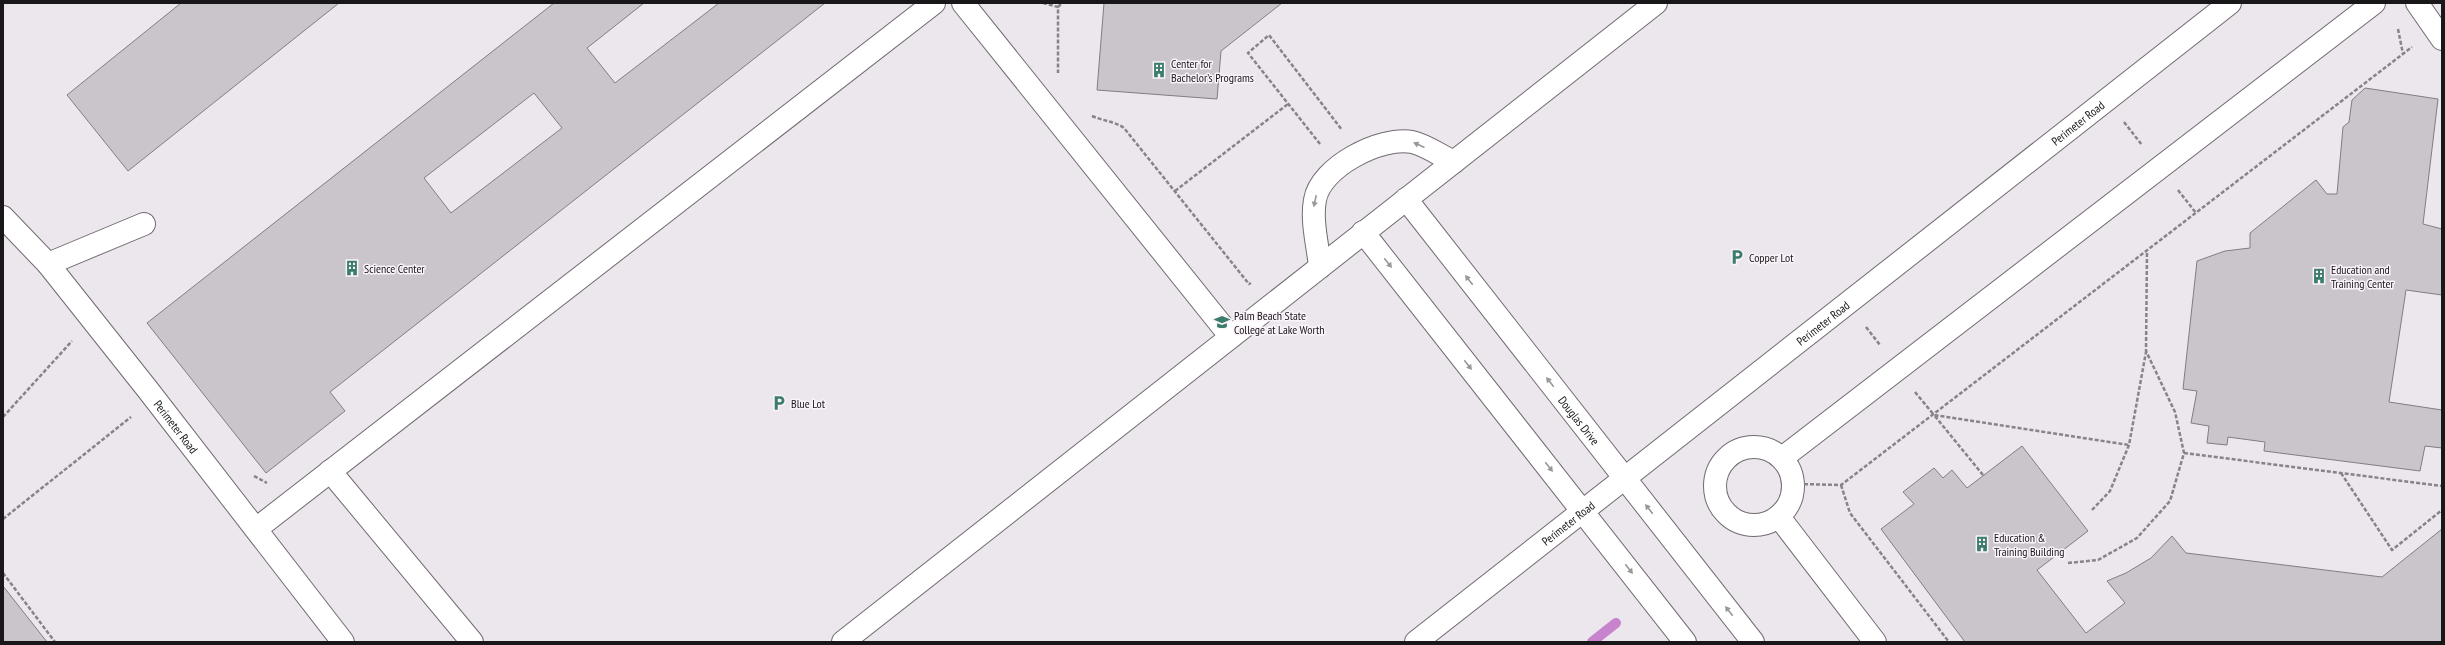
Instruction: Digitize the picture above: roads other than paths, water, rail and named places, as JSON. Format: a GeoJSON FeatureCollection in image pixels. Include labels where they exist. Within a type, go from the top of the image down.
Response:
{"type":"FeatureCollection","features":[{"type":"Feature","properties":{"kind":"street"},"geometry":{"type":"LineString","coordinates":[[256,529],[934,3]]}},
{"type":"Feature","properties":{"kind":"street"},"geometry":{"type":"LineString","coordinates":[[963,3],[1231,337]]}},
{"type":"Feature","properties":{"kind":"street"},"geometry":{"type":"LineString","coordinates":[[843,642],[1656,3]]}},
{"type":"Feature","properties":{"kind":"street","name":"Perimeter Road"},"geometry":{"type":"LineString","coordinates":[[1416,642],[2230,3]]}},
{"type":"Feature","properties":{"kind":"street"},"geometry":{"type":"LineString","coordinates":[[1782,458],[2374,3]]}},
{"type":"Feature","properties":{"kind":"street"},"geometry":{"type":"LineString","coordinates":[[2417,3],[2439,34]]}},
{"type":"Feature","properties":{"kind":"street"},"geometry":{"type":"LineString","coordinates":[[1320,267],[1314,211],[1315,198],[1326,177],[1360,153],[1394,141],[1414,142],[1454,162]]}},
{"type":"Feature","properties":{"kind":"street","name":"Douglas Drive"},"geometry":{"type":"LineString","coordinates":[[1406,199],[1753,642]]}},
{"type":"Feature","properties":{"kind":"street","name":"Perimeter Road"},"geometry":{"type":"LineString","coordinates":[[3,216],[48,264],[343,642]]}},
{"type":"Feature","properties":{"kind":"street"},"geometry":{"type":"LineString","coordinates":[[48,264],[144,224]]}},
{"type":"Feature","properties":{"kind":"street"},"geometry":{"type":"LineString","coordinates":[[1363,232],[1584,511],[1685,642]]}},
{"type":"Feature","properties":{"kind":"street"},"geometry":{"type":"LineString","coordinates":[[1758,447],[1771,451],[1782,458],[1790,471],[1794,484],[1792,497],[1787,508],[1779,517],[1768,523],[1755,526],[1742,524],[1731,518],[1722,509],[1717,497],[1715,479],[1724,461],[1734,453],[1746,448],[1758,447]]}},
{"type":"Feature","properties":{"kind":"street"},"geometry":{"type":"LineString","coordinates":[[330,471],[472,642]]}},
{"type":"Feature","properties":{"kind":"street"},"geometry":{"type":"LineString","coordinates":[[1779,517],[1875,642]]}},
{"type":"Feature","properties":{"kind":"waterway"},"geometry":{"type":"LineString","coordinates":[[1592,642],[1616,623]]}},
{"type":"Feature","properties":{"kind":"place","name":"Center for Bachelor’s Programs"},"geometry":{"type":"Point","coordinates":[1159,70]}},
{"type":"Feature","properties":{"kind":"place","name":"Copper Lot"},"geometry":{"type":"Point","coordinates":[1737,257]}},
{"type":"Feature","properties":{"kind":"place","name":"Science Center"},"geometry":{"type":"Point","coordinates":[352,268]}},
{"type":"Feature","properties":{"kind":"place","name":"Education and Training Center"},"geometry":{"type":"Point","coordinates":[2319,276]}},
{"type":"Feature","properties":{"kind":"place","name":"Palm Beach State College at Lake Worth"},"geometry":{"type":"Point","coordinates":[1222,322]}},
{"type":"Feature","properties":{"kind":"place","name":"Blue Lot"},"geometry":{"type":"Point","coordinates":[779,403]}},
{"type":"Feature","properties":{"kind":"place","name":"Education & Training Building"},"geometry":{"type":"Point","coordinates":[1982,544]}}]}
